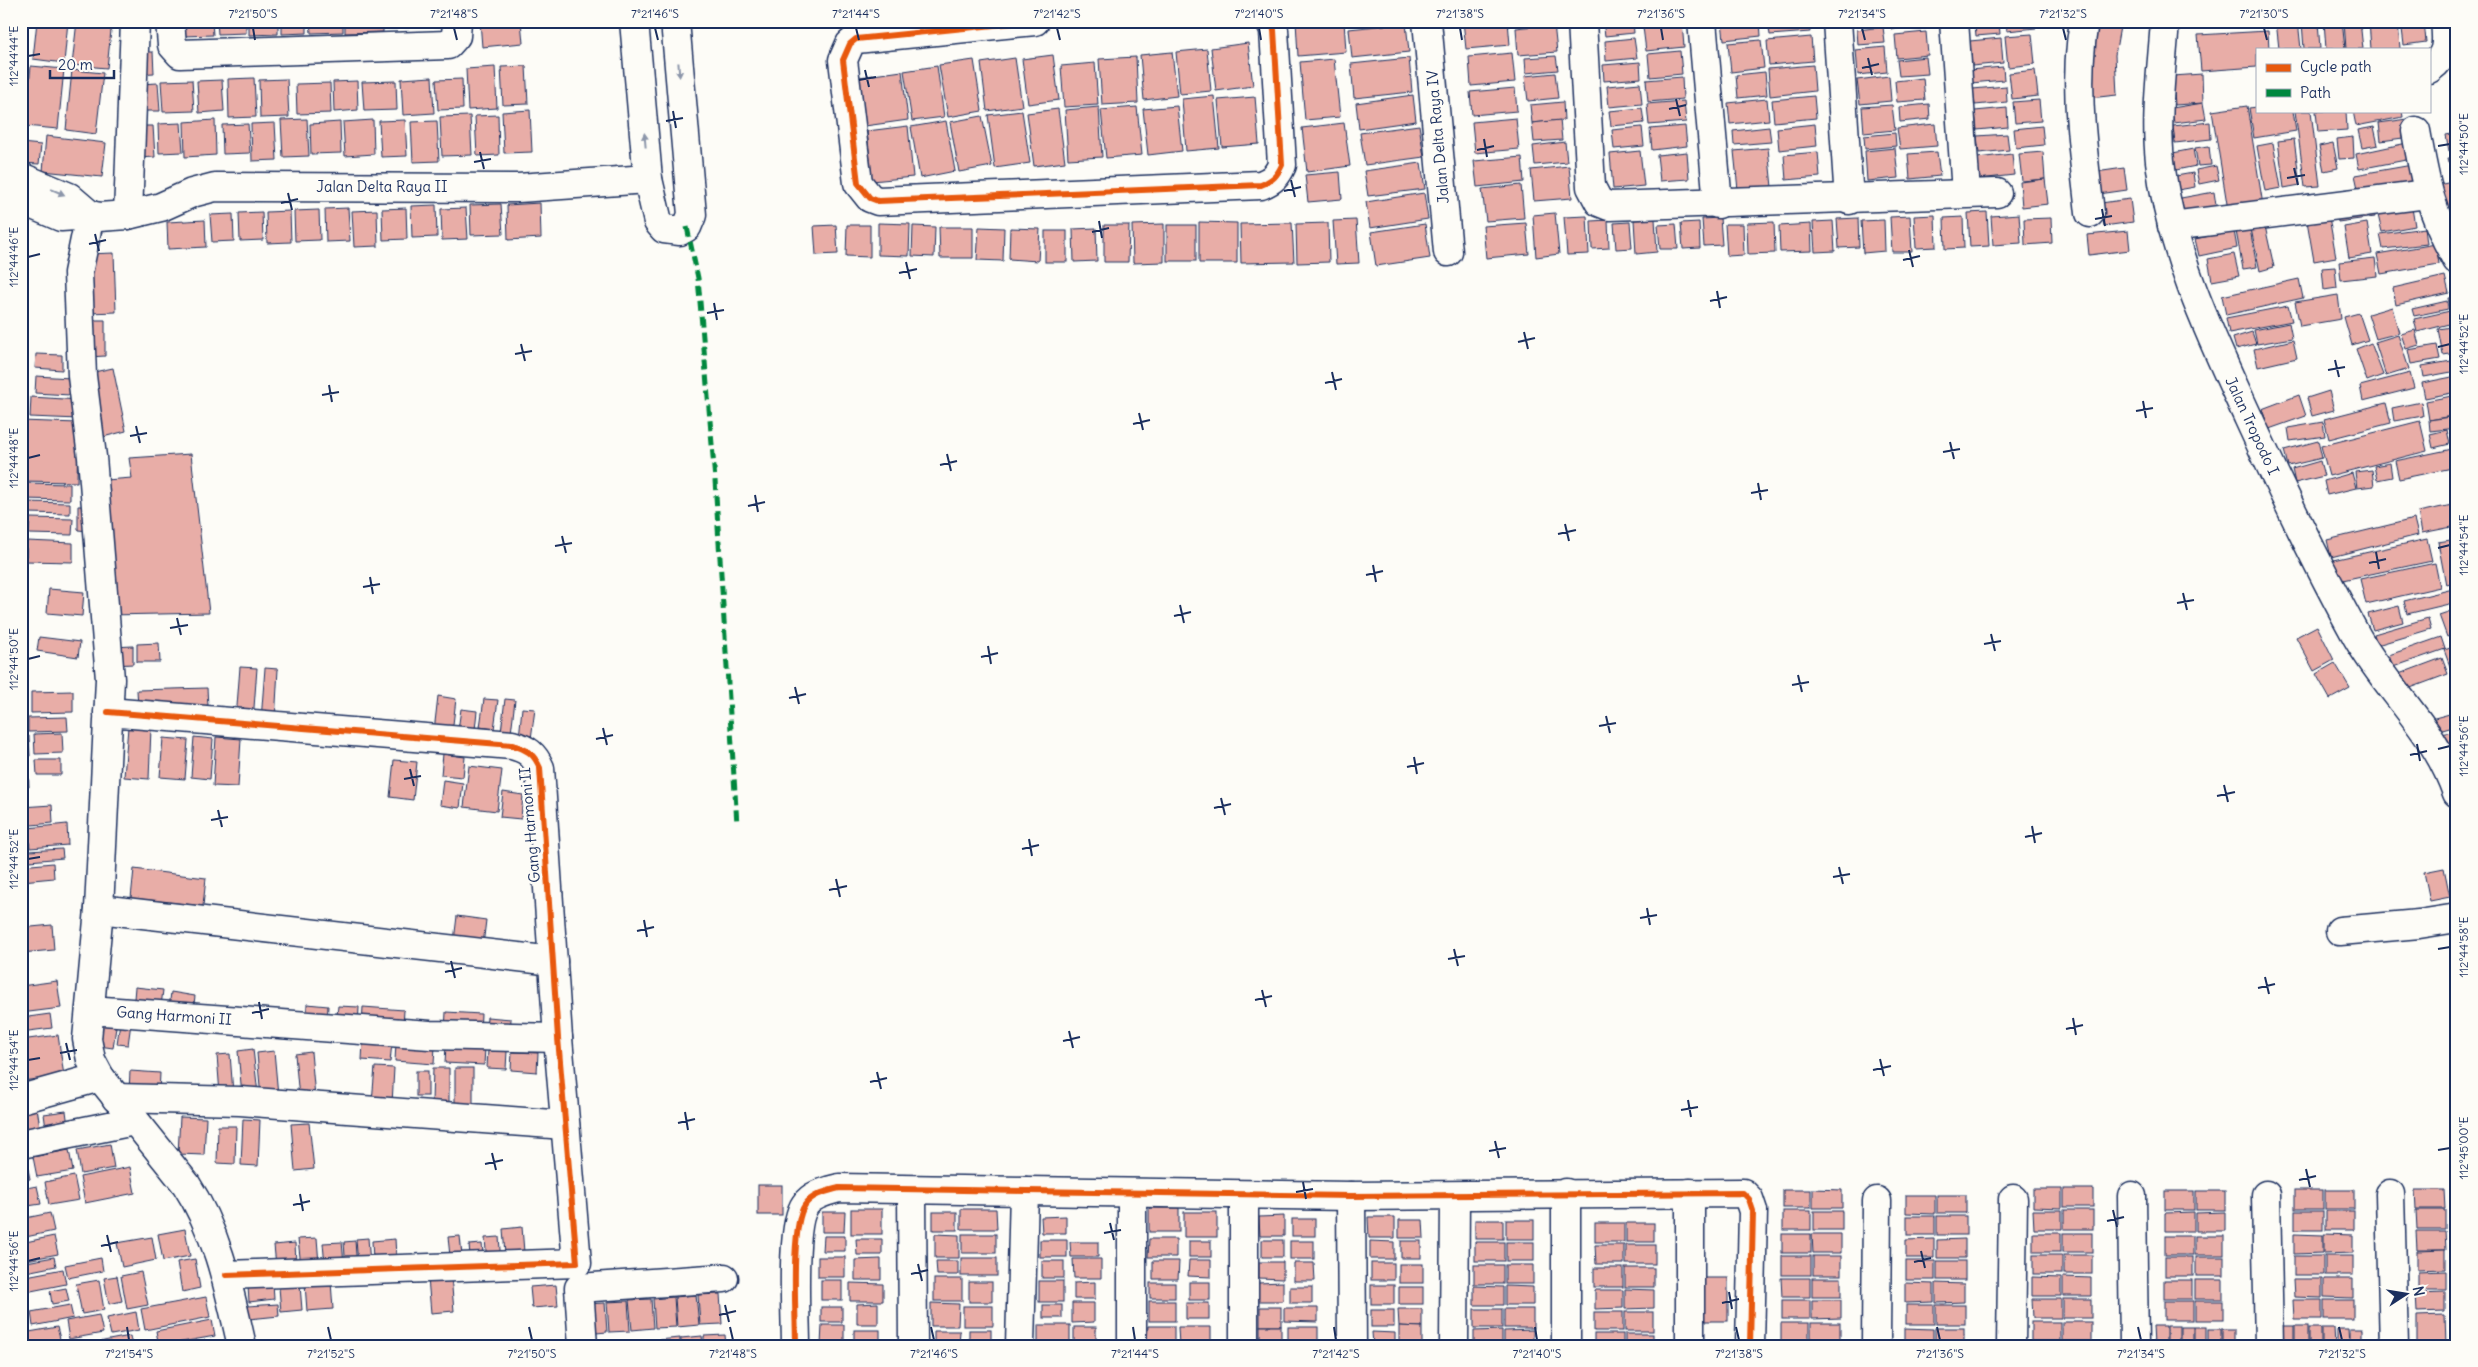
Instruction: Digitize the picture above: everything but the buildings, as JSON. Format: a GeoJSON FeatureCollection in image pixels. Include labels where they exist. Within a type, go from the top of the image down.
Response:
{"type":"FeatureCollection","features":[{"type":"Feature","properties":{"kind":"street"},"geometry":{"type":"LineString","coordinates":[[128,215],[135,21]]}},
{"type":"Feature","properties":{"kind":"street"},"geometry":{"type":"LineString","coordinates":[[170,21],[172,45],[180,54],[448,45],[456,36],[457,21]]}},
{"type":"Feature","properties":{"kind":"street"},"geometry":{"type":"LineString","coordinates":[[634,21],[648,179],[658,222],[664,229],[680,231],[686,227],[692,214],[675,21]]}},
{"type":"Feature","properties":{"kind":"street"},"geometry":{"type":"LineString","coordinates":[[1035,21],[856,39],[850,44],[843,60],[858,183],[870,198],[878,201],[1242,185],[1261,184],[1272,181],[1282,165],[1274,30],[1270,21]]}},
{"type":"Feature","properties":{"kind":"street","name":"Jalan Delta Raya IV"},"geometry":{"type":"LineString","coordinates":[[1427,21],[1448,252]]}},
{"type":"Feature","properties":{"kind":"street"},"geometry":{"type":"LineString","coordinates":[[1582,21],[1591,187],[1599,202],[1609,206],[1718,204],[1849,200],[1997,192]]}},
{"type":"Feature","properties":{"kind":"street"},"geometry":{"type":"LineString","coordinates":[[1702,21],[1718,204]]}},
{"type":"Feature","properties":{"kind":"street"},"geometry":{"type":"LineString","coordinates":[[1837,21],[1849,200]]}},
{"type":"Feature","properties":{"kind":"street"},"geometry":{"type":"LineString","coordinates":[[1954,21],[1966,193]]}},
{"type":"Feature","properties":{"kind":"street"},"geometry":{"type":"LineString","coordinates":[[2084,21],[2079,65],[2080,121],[2090,213]]}},
{"type":"Feature","properties":{"kind":"street","name":"Jalan Tropodo I"},"geometry":{"type":"LineString","coordinates":[[2164,21],[2160,90],[2160,159],[2172,226],[2200,306],[2219,355],[2304,538],[2359,640],[2425,728],[2440,753],[2457,793]]}},
{"type":"Feature","properties":{"kind":"street"},"geometry":{"type":"LineString","coordinates":[[2430,68],[2444,54],[2445,21]]}},
{"type":"Feature","properties":{"kind":"street"},"geometry":{"type":"LineString","coordinates":[[2416,131],[2427,194],[2443,234],[2457,260]]}},
{"type":"Feature","properties":{"kind":"street"},"geometry":{"type":"LineString","coordinates":[[21,177],[69,197],[90,215],[78,273],[82,376],[92,457],[110,679],[99,909],[87,1039],[91,1060],[100,1077],[186,1184],[197,1201],[210,1228],[226,1275],[242,1346]]}},
{"type":"Feature","properties":{"kind":"street","name":"Jalan Delta Raya II"},"geometry":{"type":"LineString","coordinates":[[21,200],[60,217],[90,215],[99,217],[128,215],[160,207],[192,193],[215,187],[518,188],[648,179]]}},
{"type":"Feature","properties":{"kind":"street"},"geometry":{"type":"LineString","coordinates":[[2172,226],[2427,194]]}},
{"type":"Feature","properties":{"kind":"street","name":"Gang Harmoni II"},"geometry":{"type":"LineString","coordinates":[[108,712],[512,745],[525,749],[536,757],[540,768],[558,1038],[577,1263],[226,1275]]}},
{"type":"Feature","properties":{"kind":"street"},"geometry":{"type":"LineString","coordinates":[[99,909],[553,961]]}},
{"type":"Feature","properties":{"kind":"street"},"geometry":{"type":"LineString","coordinates":[[2340,931],[2419,924],[2457,918]]}},
{"type":"Feature","properties":{"kind":"street","name":"Gang Harmoni II"},"geometry":{"type":"LineString","coordinates":[[90,1010],[430,1035],[558,1038]]}},
{"type":"Feature","properties":{"kind":"street"},"geometry":{"type":"LineString","coordinates":[[21,1099],[100,1077]]}},
{"type":"Feature","properties":{"kind":"street"},"geometry":{"type":"LineString","coordinates":[[116,1098],[240,1101],[565,1125]]}},
{"type":"Feature","properties":{"kind":"street"},"geometry":{"type":"LineString","coordinates":[[21,1144],[134,1121]]}},
{"type":"Feature","properties":{"kind":"street"},"geometry":{"type":"LineString","coordinates":[[796,1346],[798,1225],[805,1204],[820,1194],[839,1188],[912,1191],[1351,1196],[1743,1193],[1750,1199],[1753,1211],[1750,1346]]}},
{"type":"Feature","properties":{"kind":"street"},"geometry":{"type":"LineString","coordinates":[[912,1191],[913,1346]]}},
{"type":"Feature","properties":{"kind":"street"},"geometry":{"type":"LineString","coordinates":[[1020,1346],[1024,1191]]}},
{"type":"Feature","properties":{"kind":"street"},"geometry":{"type":"LineString","coordinates":[[1566,1193],[1566,1346]]}},
{"type":"Feature","properties":{"kind":"street"},"geometry":{"type":"LineString","coordinates":[[1690,1193],[1690,1346]]}},
{"type":"Feature","properties":{"kind":"street"},"geometry":{"type":"LineString","coordinates":[[1132,1194],[1132,1346]]}},
{"type":"Feature","properties":{"kind":"street"},"geometry":{"type":"LineString","coordinates":[[2390,1194],[2394,1346]]}},
{"type":"Feature","properties":{"kind":"street"},"geometry":{"type":"LineString","coordinates":[[1244,1195],[1244,1346]]}},
{"type":"Feature","properties":{"kind":"street"},"geometry":{"type":"LineString","coordinates":[[2266,1195],[2269,1346]]}},
{"type":"Feature","properties":{"kind":"street"},"geometry":{"type":"LineString","coordinates":[[1351,1196],[1352,1346]]}},
{"type":"Feature","properties":{"kind":"street"},"geometry":{"type":"LineString","coordinates":[[1454,1346],[1455,1196]]}},
{"type":"Feature","properties":{"kind":"street"},"geometry":{"type":"LineString","coordinates":[[2132,1196],[2134,1346]]}},
{"type":"Feature","properties":{"kind":"street"},"geometry":{"type":"LineString","coordinates":[[2011,1346],[2013,1200]]}},
{"type":"Feature","properties":{"kind":"street"},"geometry":{"type":"LineString","coordinates":[[1876,1346],[1877,1201]]}},
{"type":"Feature","properties":{"kind":"street"},"geometry":{"type":"LineString","coordinates":[[583,1346],[579,1288],[724,1278]]}},
{"type":"Feature","properties":{"kind":"marked path"},"geometry":{"type":"LineString","coordinates":[[687,227],[698,278],[715,480],[737,824]]}},
{"type":"Feature","properties":{"kind":"cycle path"},"geometry":{"type":"LineString","coordinates":[[1035,21],[856,39],[850,44],[843,60],[858,183],[870,198],[878,201],[1261,185],[1274,177],[1282,165],[1274,30],[1270,21]]}},
{"type":"Feature","properties":{"kind":"cycle path"},"geometry":{"type":"LineString","coordinates":[[108,712],[512,745],[522,748],[529,753],[540,768],[558,1038],[577,1263],[226,1275]]}},
{"type":"Feature","properties":{"kind":"cycle path"},"geometry":{"type":"LineString","coordinates":[[796,1346],[796,1251],[800,1216],[805,1205],[812,1198],[839,1188],[1351,1196],[1743,1193],[1749,1199],[1753,1211],[1750,1346]]}}]}
